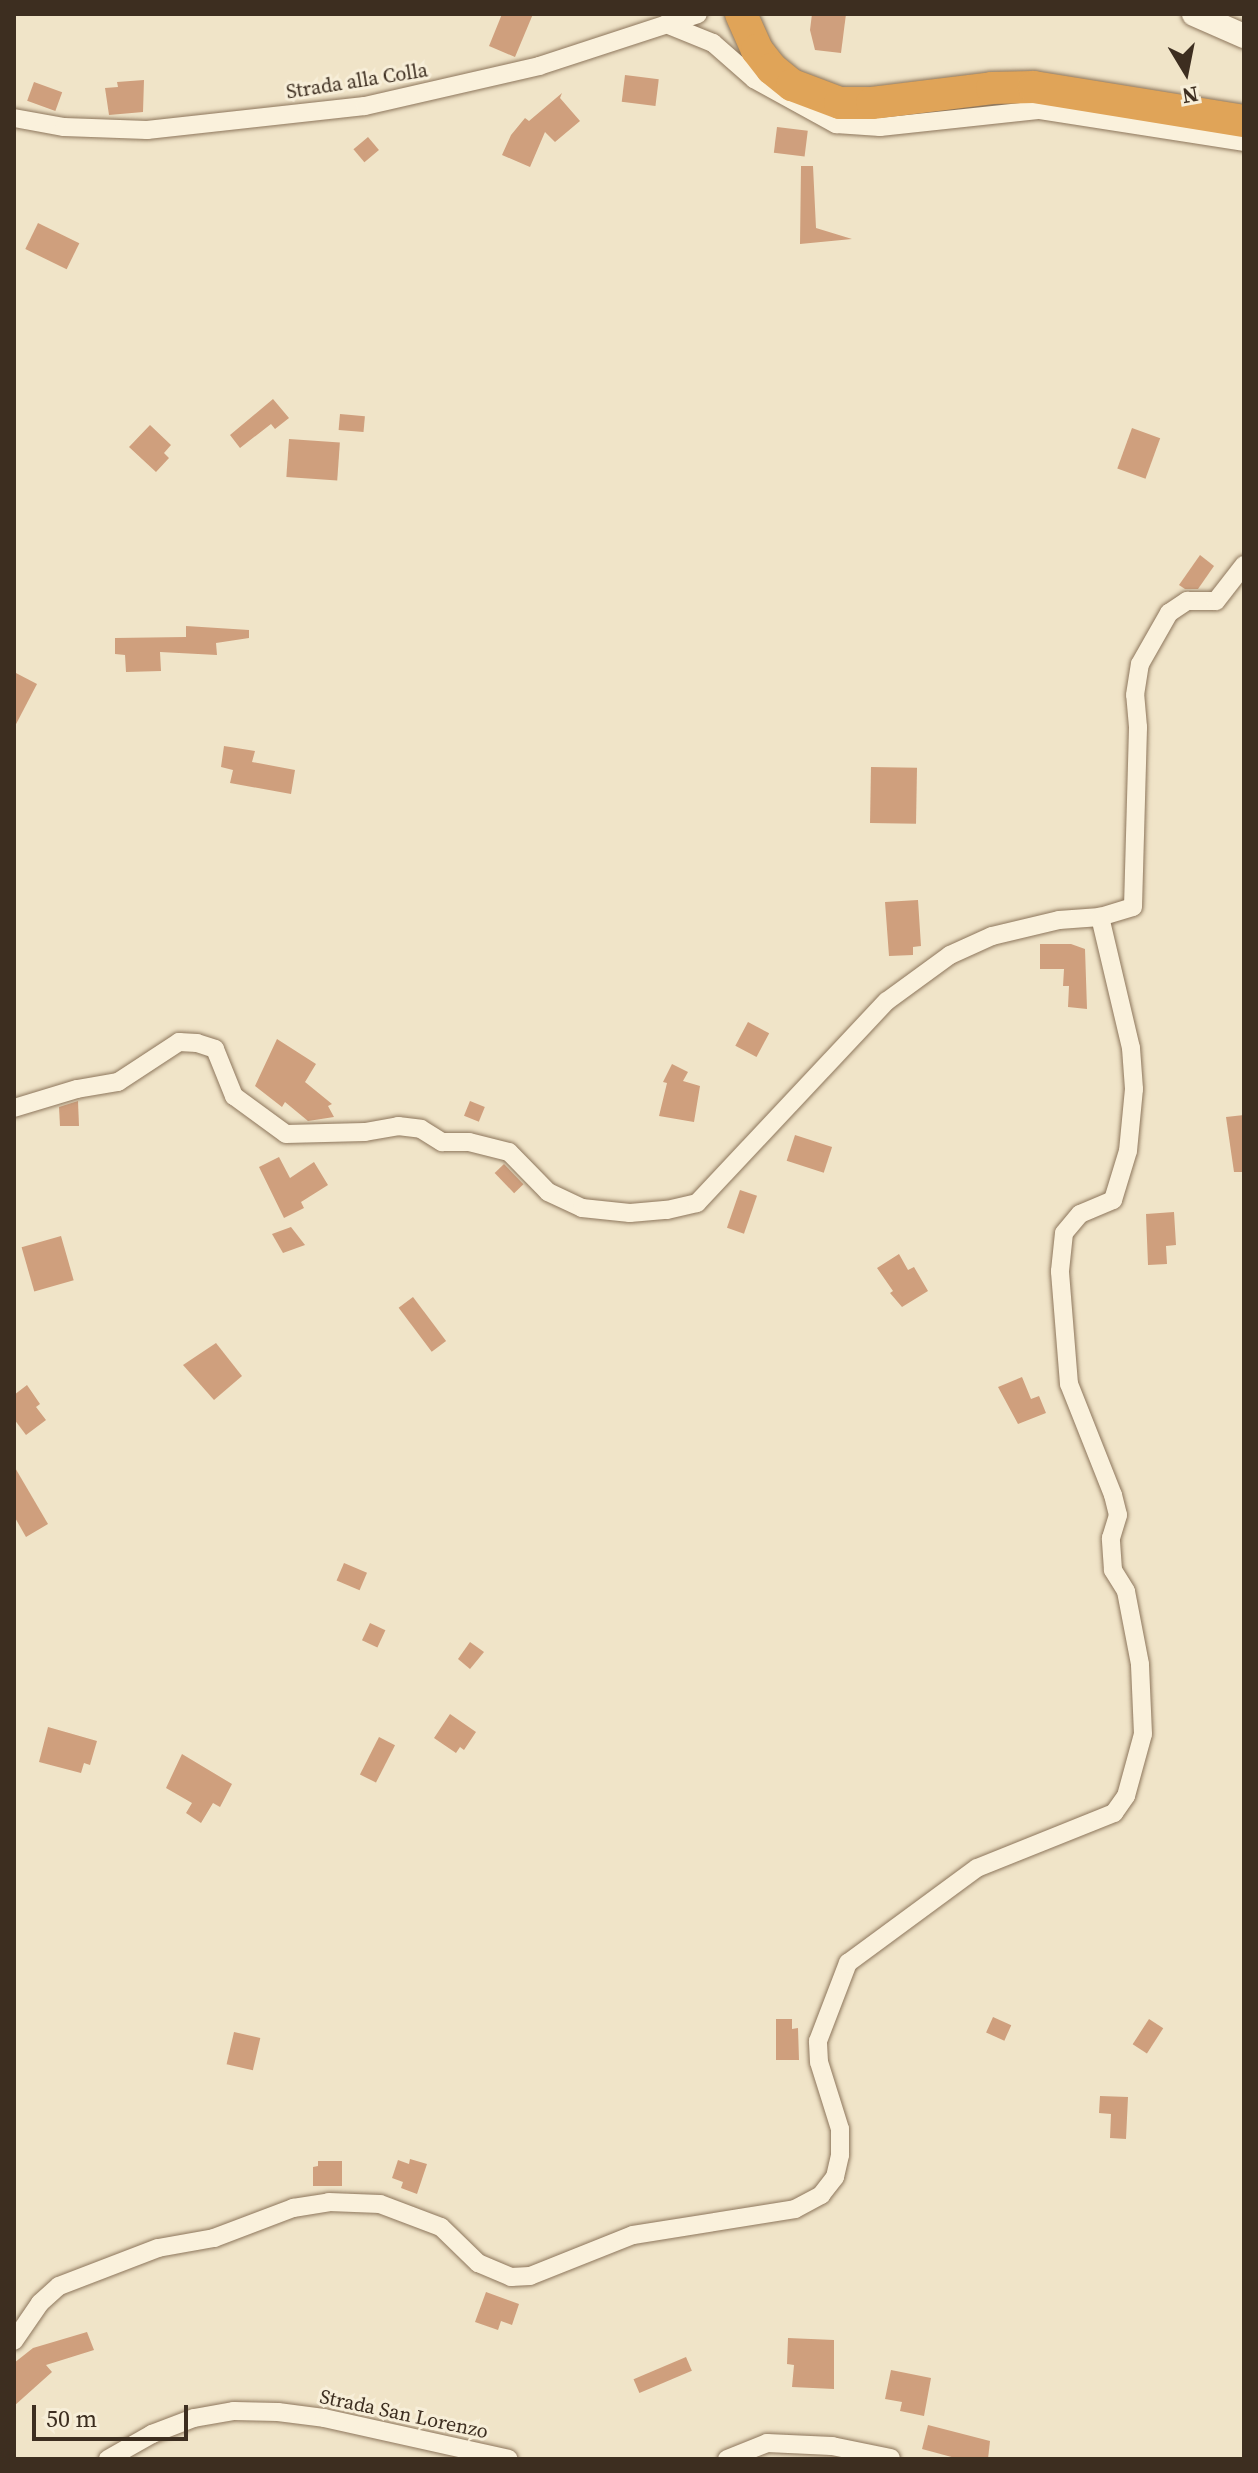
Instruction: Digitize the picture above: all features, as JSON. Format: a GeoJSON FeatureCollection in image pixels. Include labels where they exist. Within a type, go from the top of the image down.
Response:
{"type":"FeatureCollection","features":[{"type":"Feature","properties":{"kind":"highway"},"geometry":{"type":"LineString","coordinates":[[741,14],[757,50],[772,69],[792,85],[840,103],[872,103],[992,88],[1034,87],[1244,121]]}},
{"type":"Feature","properties":{"kind":"main road"},"geometry":{"type":"LineString","coordinates":[[1194,14],[1244,36]]}},
{"type":"Feature","properties":{"kind":"street","name":"Strada alla Colla"},"geometry":{"type":"LineString","coordinates":[[14,118],[64,127],[147,130],[365,106],[539,66],[698,14]]}},
{"type":"Feature","properties":{"kind":"street"},"geometry":{"type":"LineString","coordinates":[[666,24],[713,43],[754,79],[836,124],[880,127],[1040,110],[1244,142]]}},
{"type":"Feature","properties":{"kind":"street"},"geometry":{"type":"LineString","coordinates":[[14,1108],[77,1089],[118,1082],[179,1042],[197,1043],[215,1049],[234,1096],[286,1134],[365,1132],[398,1126],[421,1129],[442,1142],[469,1142],[509,1152],[548,1192],[582,1208],[630,1213],[667,1210],[697,1203],[887,1001],[950,955],[992,936],[1059,920],[1100,917],[1133,907],[1138,755],[1135,695],[1140,664],[1169,613],[1187,601],[1216,601],[1244,565]]}},
{"type":"Feature","properties":{"kind":"street"},"geometry":{"type":"LineString","coordinates":[[14,2341],[40,2303],[59,2286],[158,2248],[214,2238],[293,2208],[329,2202],[380,2204],[441,2227],[478,2263],[511,2277],[530,2276],[633,2235],[795,2209],[821,2195],[835,2177],[840,2155],[840,2129],[819,2062],[818,2041],[848,1963],[977,1868],[1114,1813],[1126,1796],[1143,1734],[1140,1664],[1126,1591],[1113,1570],[1111,1538],[1118,1515],[1113,1495],[1069,1384],[1060,1271],[1064,1233],[1080,1214],[1113,1200],[1128,1151],[1134,1089],[1131,1048],[1100,917]]}},
{"type":"Feature","properties":{"kind":"street","name":"Strada San Lorenzo"},"geometry":{"type":"LineString","coordinates":[[108,2459],[152,2434],[194,2418],[234,2411],[278,2412],[324,2418],[509,2459]]}},
{"type":"Feature","properties":{"kind":"street"},"geometry":{"type":"LineString","coordinates":[[727,2459],[767,2443],[832,2446],[891,2458]]}},
{"type":"Feature","properties":{"kind":"building"},"geometry":{"type":"Polygon","coordinates":[[[502,14],[533,14],[515,57],[489,46],[502,14]]]}},
{"type":"Feature","properties":{"kind":"building"},"geometry":{"type":"Polygon","coordinates":[[[812,14],[846,14],[841,53],[815,50],[810,30],[812,14]]]}},
{"type":"Feature","properties":{"kind":"building"},"geometry":{"type":"Polygon","coordinates":[[[625,75],[659,79],[655,106],[622,102],[625,75]]]}},
{"type":"Feature","properties":{"kind":"building"},"geometry":{"type":"Polygon","coordinates":[[[144,80],[143,112],[109,115],[105,88],[118,87],[117,82],[144,80]]]}},
{"type":"Feature","properties":{"kind":"building"},"geometry":{"type":"Polygon","coordinates":[[[34,82],[62,92],[55,111],[27,101],[34,82]]]}},
{"type":"Feature","properties":{"kind":"building"},"geometry":{"type":"Polygon","coordinates":[[[562,93],[560,98],[580,121],[555,142],[545,132],[530,167],[502,155],[511,135],[525,118],[529,121],[562,93]]]}},
{"type":"Feature","properties":{"kind":"building"},"geometry":{"type":"Polygon","coordinates":[[[777,127],[808,131],[805,157],[774,153],[777,127]]]}},
{"type":"Feature","properties":{"kind":"building"},"geometry":{"type":"Polygon","coordinates":[[[368,137],[379,150],[364,162],[353,149],[368,137]]]}},
{"type":"Feature","properties":{"kind":"building"},"geometry":{"type":"Polygon","coordinates":[[[801,166],[813,166],[816,228],[852,239],[800,244],[801,166]]]}},
{"type":"Feature","properties":{"kind":"building"},"geometry":{"type":"Polygon","coordinates":[[[38,223],[79,243],[67,269],[25,249],[38,223]]]}},
{"type":"Feature","properties":{"kind":"building"},"geometry":{"type":"Polygon","coordinates":[[[273,399],[289,418],[275,429],[271,424],[240,448],[230,435],[273,399]]]}},
{"type":"Feature","properties":{"kind":"building"},"geometry":{"type":"Polygon","coordinates":[[[340,414],[365,416],[364,432],[339,430],[340,414]]]}},
{"type":"Feature","properties":{"kind":"building"},"geometry":{"type":"Polygon","coordinates":[[[150,425],[171,445],[164,453],[169,458],[156,472],[129,447],[150,425]]]}},
{"type":"Feature","properties":{"kind":"building"},"geometry":{"type":"Polygon","coordinates":[[[1132,428],[1160,438],[1145,479],[1117,468],[1132,428]]]}},
{"type":"Feature","properties":{"kind":"building"},"geometry":{"type":"Polygon","coordinates":[[[289,439],[340,443],[337,480],[286,477],[289,439]]]}},
{"type":"Feature","properties":{"kind":"building"},"geometry":{"type":"Polygon","coordinates":[[[1200,555],[1214,566],[1198,589],[1185,589],[1179,585],[1200,555]]]}},
{"type":"Feature","properties":{"kind":"building"},"geometry":{"type":"Polygon","coordinates":[[[186,626],[249,630],[249,638],[216,643],[217,655],[160,652],[161,671],[126,672],[125,655],[115,654],[115,638],[186,637],[186,626]]]}},
{"type":"Feature","properties":{"kind":"building"},"geometry":{"type":"Polygon","coordinates":[[[14,672],[37,684],[14,728],[14,672]]]}},
{"type":"Feature","properties":{"kind":"building"},"geometry":{"type":"Polygon","coordinates":[[[224,746],[255,751],[252,762],[295,770],[291,794],[230,783],[233,770],[221,767],[224,746]]]}},
{"type":"Feature","properties":{"kind":"building"},"geometry":{"type":"Polygon","coordinates":[[[871,767],[917,768],[916,824],[870,823],[871,767]]]}},
{"type":"Feature","properties":{"kind":"building"},"geometry":{"type":"Polygon","coordinates":[[[918,900],[921,946],[913,947],[913,955],[889,956],[885,902],[918,900]]]}},
{"type":"Feature","properties":{"kind":"building"},"geometry":{"type":"Polygon","coordinates":[[[1040,944],[1071,944],[1085,949],[1087,1009],[1068,1007],[1069,986],[1063,986],[1064,969],[1040,969],[1040,944]]]}},
{"type":"Feature","properties":{"kind":"building"},"geometry":{"type":"Polygon","coordinates":[[[748,1022],[769,1033],[757,1057],[735,1046],[748,1022]]]}},
{"type":"Feature","properties":{"kind":"building"},"geometry":{"type":"Polygon","coordinates":[[[277,1039],[316,1064],[305,1082],[332,1104],[328,1106],[334,1117],[308,1121],[285,1102],[282,1107],[255,1086],[277,1039]]]}},
{"type":"Feature","properties":{"kind":"building"},"geometry":{"type":"Polygon","coordinates":[[[672,1064],[688,1072],[683,1081],[700,1086],[694,1122],[659,1116],[667,1083],[663,1082],[672,1064]]]}},
{"type":"Feature","properties":{"kind":"building"},"geometry":{"type":"Polygon","coordinates":[[[78,1101],[79,1126],[60,1126],[59,1107],[78,1101]]]}},
{"type":"Feature","properties":{"kind":"building"},"geometry":{"type":"Polygon","coordinates":[[[470,1101],[485,1107],[479,1122],[464,1116],[470,1101]]]}},
{"type":"Feature","properties":{"kind":"building"},"geometry":{"type":"Polygon","coordinates":[[[1244,1115],[1244,1172],[1234,1172],[1226,1117],[1244,1115]]]}},
{"type":"Feature","properties":{"kind":"building"},"geometry":{"type":"Polygon","coordinates":[[[795,1135],[832,1147],[824,1173],[787,1161],[795,1135]]]}},
{"type":"Feature","properties":{"kind":"building"},"geometry":{"type":"Polygon","coordinates":[[[279,1157],[290,1178],[314,1162],[328,1185],[301,1202],[304,1208],[284,1218],[259,1167],[279,1157]]]}},
{"type":"Feature","properties":{"kind":"building"},"geometry":{"type":"Polygon","coordinates":[[[504,1164],[523,1184],[514,1193],[495,1173],[504,1164]]]}},
{"type":"Feature","properties":{"kind":"building"},"geometry":{"type":"Polygon","coordinates":[[[740,1190],[757,1196],[744,1234],[727,1228],[740,1190]]]}},
{"type":"Feature","properties":{"kind":"building"},"geometry":{"type":"Polygon","coordinates":[[[1174,1212],[1176,1245],[1166,1246],[1167,1264],[1148,1265],[1146,1214],[1174,1212]]]}},
{"type":"Feature","properties":{"kind":"building"},"geometry":{"type":"Polygon","coordinates":[[[291,1227],[305,1245],[283,1253],[272,1234],[291,1227]]]}},
{"type":"Feature","properties":{"kind":"building"},"geometry":{"type":"Polygon","coordinates":[[[61,1236],[74,1280],[34,1292],[22,1247],[61,1236]]]}},
{"type":"Feature","properties":{"kind":"building"},"geometry":{"type":"Polygon","coordinates":[[[899,1254],[908,1270],[914,1267],[928,1291],[902,1307],[890,1293],[893,1291],[877,1268],[899,1254]]]}},
{"type":"Feature","properties":{"kind":"building"},"geometry":{"type":"Polygon","coordinates":[[[413,1297],[446,1341],[432,1352],[399,1308],[413,1297]]]}},
{"type":"Feature","properties":{"kind":"building"},"geometry":{"type":"Polygon","coordinates":[[[216,1343],[242,1376],[214,1400],[183,1365],[216,1343]]]}},
{"type":"Feature","properties":{"kind":"building"},"geometry":{"type":"Polygon","coordinates":[[[1022,1377],[1031,1399],[1039,1396],[1046,1413],[1018,1424],[998,1387],[1022,1377]]]}},
{"type":"Feature","properties":{"kind":"building"},"geometry":{"type":"Polygon","coordinates":[[[27,1385],[40,1404],[36,1407],[46,1420],[26,1435],[14,1419],[14,1395],[27,1385]]]}},
{"type":"Feature","properties":{"kind":"building"},"geometry":{"type":"Polygon","coordinates":[[[14,1466],[48,1524],[26,1537],[14,1516],[14,1466]]]}},
{"type":"Feature","properties":{"kind":"building"},"geometry":{"type":"Polygon","coordinates":[[[344,1563],[367,1573],[360,1590],[337,1580],[344,1563]]]}},
{"type":"Feature","properties":{"kind":"building"},"geometry":{"type":"Polygon","coordinates":[[[370,1623],[385,1630],[377,1647],[362,1640],[370,1623]]]}},
{"type":"Feature","properties":{"kind":"building"},"geometry":{"type":"Polygon","coordinates":[[[470,1642],[484,1652],[470,1669],[458,1659],[470,1642]]]}},
{"type":"Feature","properties":{"kind":"building"},"geometry":{"type":"Polygon","coordinates":[[[450,1714],[476,1732],[464,1750],[460,1747],[456,1753],[434,1738],[450,1714]]]}},
{"type":"Feature","properties":{"kind":"building"},"geometry":{"type":"Polygon","coordinates":[[[48,1727],[97,1741],[90,1765],[84,1763],[81,1773],[39,1762],[48,1727]]]}},
{"type":"Feature","properties":{"kind":"building"},"geometry":{"type":"Polygon","coordinates":[[[379,1737],[395,1745],[376,1783],[360,1774],[379,1737]]]}},
{"type":"Feature","properties":{"kind":"building"},"geometry":{"type":"Polygon","coordinates":[[[182,1754],[232,1784],[220,1807],[213,1803],[201,1823],[186,1813],[192,1803],[166,1788],[182,1754]]]}},
{"type":"Feature","properties":{"kind":"building"},"geometry":{"type":"Polygon","coordinates":[[[993,2017],[1011,2025],[1004,2041],[986,2033],[993,2017]]]}},
{"type":"Feature","properties":{"kind":"building"},"geometry":{"type":"Polygon","coordinates":[[[776,2019],[792,2019],[792,2029],[798,2028],[799,2060],[776,2060],[776,2019]]]}},
{"type":"Feature","properties":{"kind":"building"},"geometry":{"type":"Polygon","coordinates":[[[1149,2019],[1163,2028],[1147,2053],[1133,2044],[1149,2019]]]}},
{"type":"Feature","properties":{"kind":"building"},"geometry":{"type":"Polygon","coordinates":[[[234,2032],[260,2038],[253,2070],[227,2064],[234,2032]]]}},
{"type":"Feature","properties":{"kind":"building"},"geometry":{"type":"Polygon","coordinates":[[[1100,2096],[1128,2097],[1126,2139],[1110,2138],[1111,2114],[1099,2113],[1100,2096]]]}},
{"type":"Feature","properties":{"kind":"building"},"geometry":{"type":"Polygon","coordinates":[[[410,2159],[427,2164],[417,2194],[401,2188],[403,2182],[392,2178],[398,2160],[409,2164],[410,2159]]]}},
{"type":"Feature","properties":{"kind":"building"},"geometry":{"type":"Polygon","coordinates":[[[318,2161],[342,2161],[342,2186],[313,2186],[313,2167],[318,2166],[318,2161]]]}},
{"type":"Feature","properties":{"kind":"building"},"geometry":{"type":"Polygon","coordinates":[[[486,2292],[519,2304],[512,2325],[501,2321],[498,2330],[475,2322],[486,2292]]]}},
{"type":"Feature","properties":{"kind":"building"},"geometry":{"type":"Polygon","coordinates":[[[87,2332],[94,2350],[46,2365],[52,2372],[14,2406],[14,2363],[33,2348],[87,2332]]]}},
{"type":"Feature","properties":{"kind":"building"},"geometry":{"type":"Polygon","coordinates":[[[788,2338],[834,2340],[834,2389],[792,2387],[794,2365],[787,2364],[788,2338]]]}},
{"type":"Feature","properties":{"kind":"building"},"geometry":{"type":"Polygon","coordinates":[[[686,2357],[692,2371],[639,2393],[634,2379],[686,2357]]]}},
{"type":"Feature","properties":{"kind":"building"},"geometry":{"type":"Polygon","coordinates":[[[891,2370],[931,2378],[924,2416],[900,2411],[902,2402],[885,2399],[891,2370]]]}},
{"type":"Feature","properties":{"kind":"building"},"geometry":{"type":"Polygon","coordinates":[[[928,2425],[990,2441],[988,2459],[959,2459],[922,2449],[928,2425]]]}}]}
